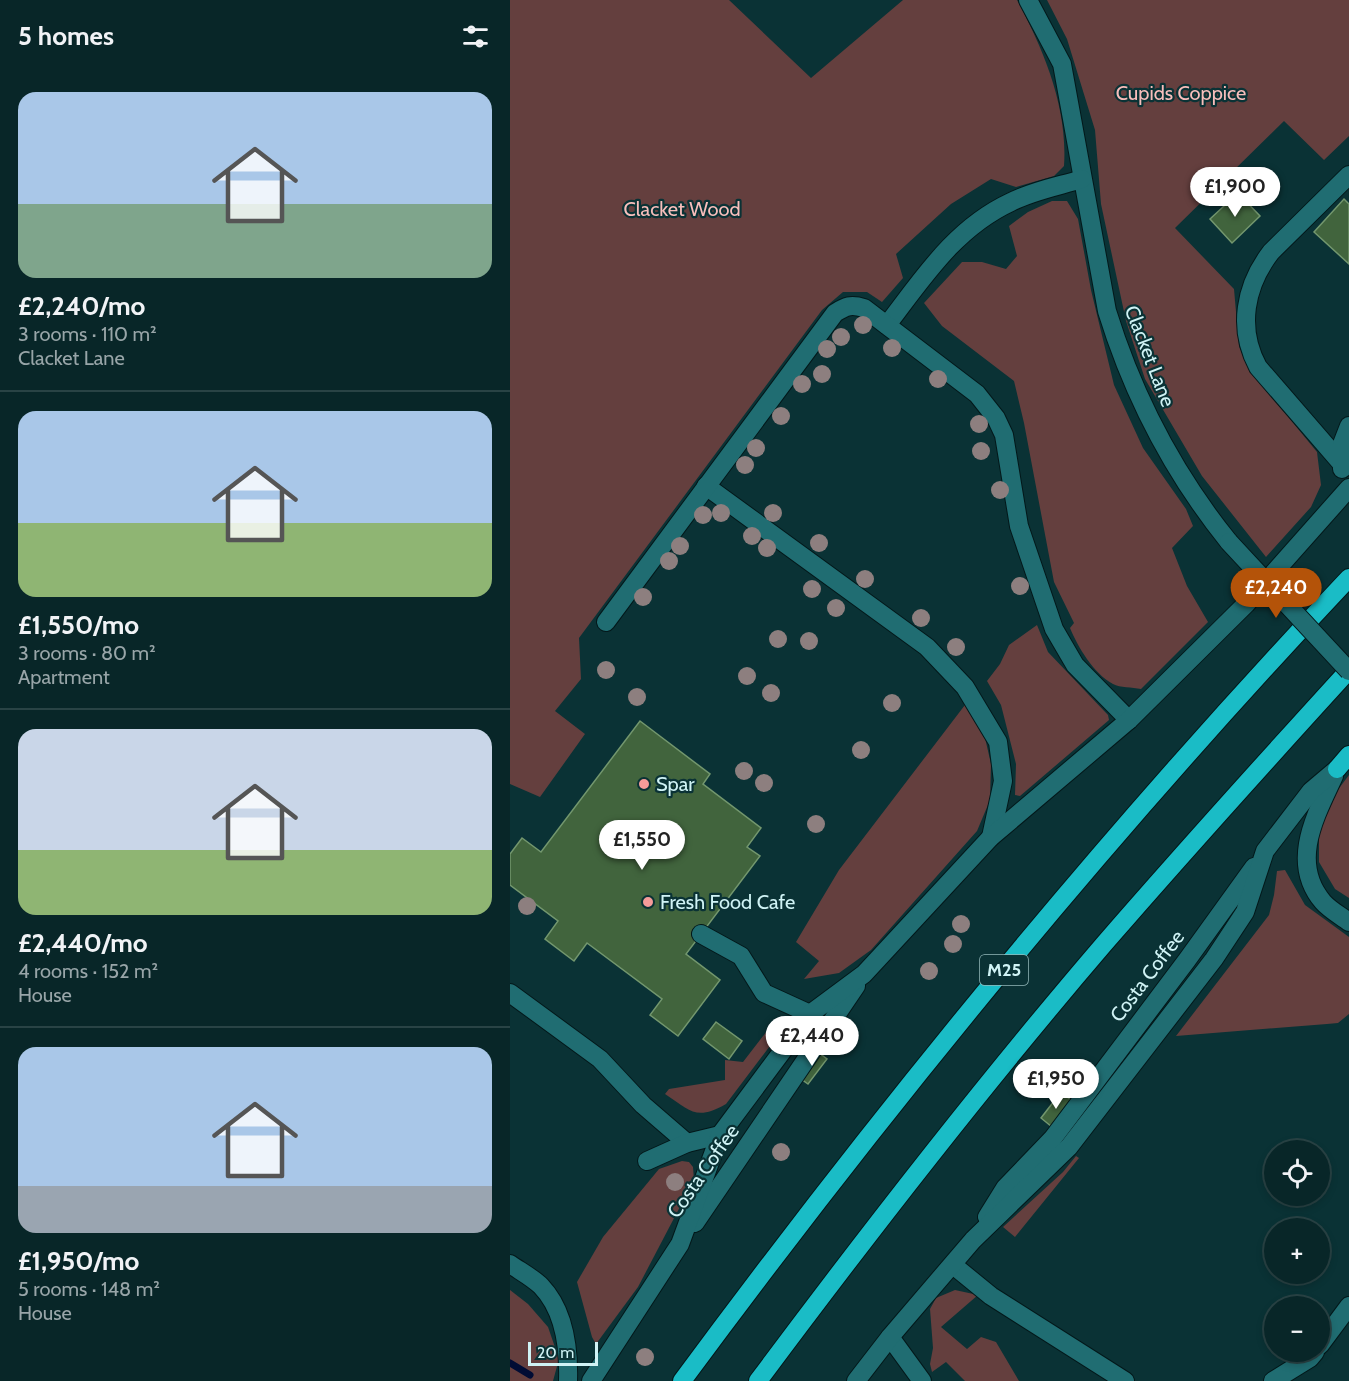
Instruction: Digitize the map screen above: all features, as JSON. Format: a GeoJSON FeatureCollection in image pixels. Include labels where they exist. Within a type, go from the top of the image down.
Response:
{"type":"FeatureCollection","features":[{"type":"Feature","properties":{"kind":"highway","name":"M25"},"geometry":{"type":"LineString","coordinates":[[682,1381],[830,1185],[998,976],[1234,702],[1349,578]]}},
{"type":"Feature","properties":{"kind":"highway"},"geometry":{"type":"LineString","coordinates":[[758,1381],[864,1242],[1036,1026],[1185,852],[1349,671]]}},
{"type":"Feature","properties":{"kind":"street","name":"Clacket Lane"},"geometry":{"type":"LineString","coordinates":[[1028,0],[1062,63],[1107,311],[1141,401],[1180,474],[1212,521],[1349,671]]}},
{"type":"Feature","properties":{"kind":"street"},"geometry":{"type":"LineString","coordinates":[[1342,465],[1258,367],[1250,353],[1246,324],[1249,293],[1260,266],[1271,252],[1349,176]]}},
{"type":"Feature","properties":{"kind":"street"},"geometry":{"type":"LineString","coordinates":[[887,325],[950,245],[979,220],[1011,201],[1082,179]]}},
{"type":"Feature","properties":{"kind":"street"},"geometry":{"type":"LineString","coordinates":[[606,622],[835,314],[845,306],[854,305],[864,308],[977,394],[996,418],[1004,435],[1019,526],[1054,629],[1075,665],[1129,720]]}},
{"type":"Feature","properties":{"kind":"street"},"geometry":{"type":"LineString","coordinates":[[591,1381],[680,1244],[720,1135],[810,1014],[864,974],[991,837],[1129,720],[1246,604],[1347,489],[1342,465],[1342,444],[1349,426]]}},
{"type":"Feature","properties":{"kind":"street"},"geometry":{"type":"LineString","coordinates":[[706,486],[927,647],[965,687],[998,742],[1003,781],[991,837]]}},
{"type":"Feature","properties":{"kind":"street"},"geometry":{"type":"LineString","coordinates":[[856,1381],[890,1337],[973,1240],[1069,1147],[1214,958],[1245,912],[1265,851],[1311,791],[1343,762]]}},
{"type":"Feature","properties":{"kind":"street"},"geometry":{"type":"LineString","coordinates":[[1343,762],[1309,834],[1306,854],[1308,872],[1323,902],[1349,921]]}},
{"type":"Feature","properties":{"kind":"street"},"geometry":{"type":"LineString","coordinates":[[701,934],[741,956],[765,993],[810,1014]]}},
{"type":"Feature","properties":{"kind":"street","name":"Costa Coffee"},"geometry":{"type":"LineString","coordinates":[[680,1244],[864,974]]}},
{"type":"Feature","properties":{"kind":"street"},"geometry":{"type":"LineString","coordinates":[[510,993],[600,1059],[643,1106],[687,1143]]}},
{"type":"Feature","properties":{"kind":"street"},"geometry":{"type":"LineString","coordinates":[[647,1161],[687,1143],[720,1135]]}},
{"type":"Feature","properties":{"kind":"street"},"geometry":{"type":"LineString","coordinates":[[510,1264],[541,1286],[558,1312],[566,1344],[568,1381]]}},
{"type":"Feature","properties":{"kind":"street"},"geometry":{"type":"LineString","coordinates":[[954,1264],[991,1296],[1125,1381]]}},
{"type":"Feature","properties":{"kind":"street"},"geometry":{"type":"LineString","coordinates":[[1330,1332],[1349,1306]]}},
{"type":"Feature","properties":{"kind":"street"},"geometry":{"type":"LineString","coordinates":[[890,1337],[922,1381]]}},
{"type":"Feature","properties":{"kind":"street"},"geometry":{"type":"LineString","coordinates":[[1273,1381],[1304,1362]]}},
{"type":"Feature","properties":{"kind":"green space","name":"Clacket Wood"},"geometry":{"type":"Polygon","coordinates":[[[510,0],[729,0],[811,78],[903,0],[1017,0],[1045,59],[1052,80],[1058,101],[1064,144],[1064,166],[1054,176],[1016,187],[991,179],[951,204],[896,254],[903,278],[882,302],[867,292],[843,292],[822,310],[579,638],[581,679],[555,711],[585,734],[540,797],[510,784],[510,0]]]}},
{"type":"Feature","properties":{"kind":"green space","name":"Cupids Coppice"},"geometry":{"type":"Polygon","coordinates":[[[1047,0],[1349,0],[1349,136],[1324,160],[1284,121],[1175,228],[1234,289],[1239,346],[1249,369],[1317,452],[1321,485],[1311,507],[1266,557],[1202,476],[1145,379],[1126,321],[1101,204],[1095,130],[1067,39],[1047,0]]]}},
{"type":"Feature","properties":{"kind":"green space"},"geometry":{"type":"Polygon","coordinates":[[[1052,201],[1067,201],[1078,219],[1091,290],[1114,385],[1143,448],[1186,509],[1193,526],[1172,548],[1187,586],[1208,622],[1141,689],[1113,684],[1099,673],[1087,659],[1070,628],[1074,623],[1054,582],[1014,381],[942,326],[924,303],[962,262],[982,262],[1006,269],[1017,256],[1009,226],[1028,212],[1052,201]]]}},
{"type":"Feature","properties":{"kind":"green space"},"geometry":{"type":"Polygon","coordinates":[[[1037,625],[1048,652],[1108,715],[1109,720],[1020,796],[1015,795],[1016,764],[1001,705],[987,681],[1000,664],[1009,645],[1037,625]]]}},
{"type":"Feature","properties":{"kind":"green space"},"geometry":{"type":"Polygon","coordinates":[[[968,701],[983,729],[991,764],[990,800],[977,831],[871,950],[839,973],[804,979],[819,961],[796,942],[839,870],[968,701]]]}},
{"type":"Feature","properties":{"kind":"green space"},"geometry":{"type":"Polygon","coordinates":[[[1349,775],[1349,898],[1335,889],[1319,862],[1319,832],[1328,803],[1349,775]]]}},
{"type":"Feature","properties":{"kind":"green space"},"geometry":{"type":"Polygon","coordinates":[[[1285,870],[1305,905],[1349,937],[1349,1014],[1338,1023],[1176,1036],[1269,915],[1277,871],[1285,870]]]}},
{"type":"Feature","properties":{"kind":"green space"},"geometry":{"type":"Polygon","coordinates":[[[777,1018],[785,1026],[726,1104],[700,1113],[688,1109],[665,1094],[669,1089],[725,1080],[725,1060],[743,1062],[777,1018]]]}},
{"type":"Feature","properties":{"kind":"green space"},"geometry":{"type":"Polygon","coordinates":[[[1076,1156],[1079,1158],[1015,1237],[1003,1227],[1063,1172],[1076,1156]]]}},
{"type":"Feature","properties":{"kind":"green space"},"geometry":{"type":"Polygon","coordinates":[[[682,1161],[689,1162],[693,1167],[694,1180],[638,1287],[596,1344],[577,1282],[603,1237],[659,1169],[682,1161]]]}},
{"type":"Feature","properties":{"kind":"green space"},"geometry":{"type":"Polygon","coordinates":[[[510,1290],[528,1304],[548,1327],[559,1359],[553,1381],[510,1381],[510,1290]]]}},
{"type":"Feature","properties":{"kind":"green space"},"geometry":{"type":"Polygon","coordinates":[[[955,1290],[978,1295],[941,1327],[967,1349],[981,1337],[996,1342],[1019,1381],[965,1381],[946,1362],[932,1372],[930,1309],[936,1298],[955,1290]]]}},
{"type":"Feature","properties":{"kind":"building"},"geometry":{"type":"Polygon","coordinates":[[[1238,193],[1260,216],[1232,243],[1210,219],[1238,193]]]}},
{"type":"Feature","properties":{"kind":"building"},"geometry":{"type":"Polygon","coordinates":[[[1344,199],[1349,204],[1349,264],[1314,232],[1344,199]]]}},
{"type":"Feature","properties":{"kind":"building"},"geometry":{"type":"Polygon","coordinates":[[[640,721],[710,774],[703,784],[761,828],[747,847],[760,856],[686,954],[720,980],[678,1036],[650,1015],[662,999],[587,943],[574,961],[545,939],[558,921],[510,885],[510,854],[522,838],[541,852],[640,721]]]}},
{"type":"Feature","properties":{"kind":"building"},"geometry":{"type":"Polygon","coordinates":[[[716,1022],[742,1041],[729,1059],[703,1039],[716,1022]]]}},
{"type":"Feature","properties":{"kind":"building"},"geometry":{"type":"Polygon","coordinates":[[[815,1050],[827,1059],[808,1084],[797,1076],[815,1050]]]}},
{"type":"Feature","properties":{"kind":"building"},"geometry":{"type":"Polygon","coordinates":[[[1061,1092],[1072,1101],[1052,1127],[1041,1118],[1061,1092]]]}},
{"type":"Feature","properties":{"kind":"waterway"},"geometry":{"type":"LineString","coordinates":[[510,1363],[530,1375]]}},
{"type":"Feature","properties":{"kind":"place","name":"Spar"},"geometry":{"type":"Point","coordinates":[644,784]}},
{"type":"Feature","properties":{"kind":"place","name":"Fresh Food Cafe"},"geometry":{"type":"Point","coordinates":[648,902]}}]}
